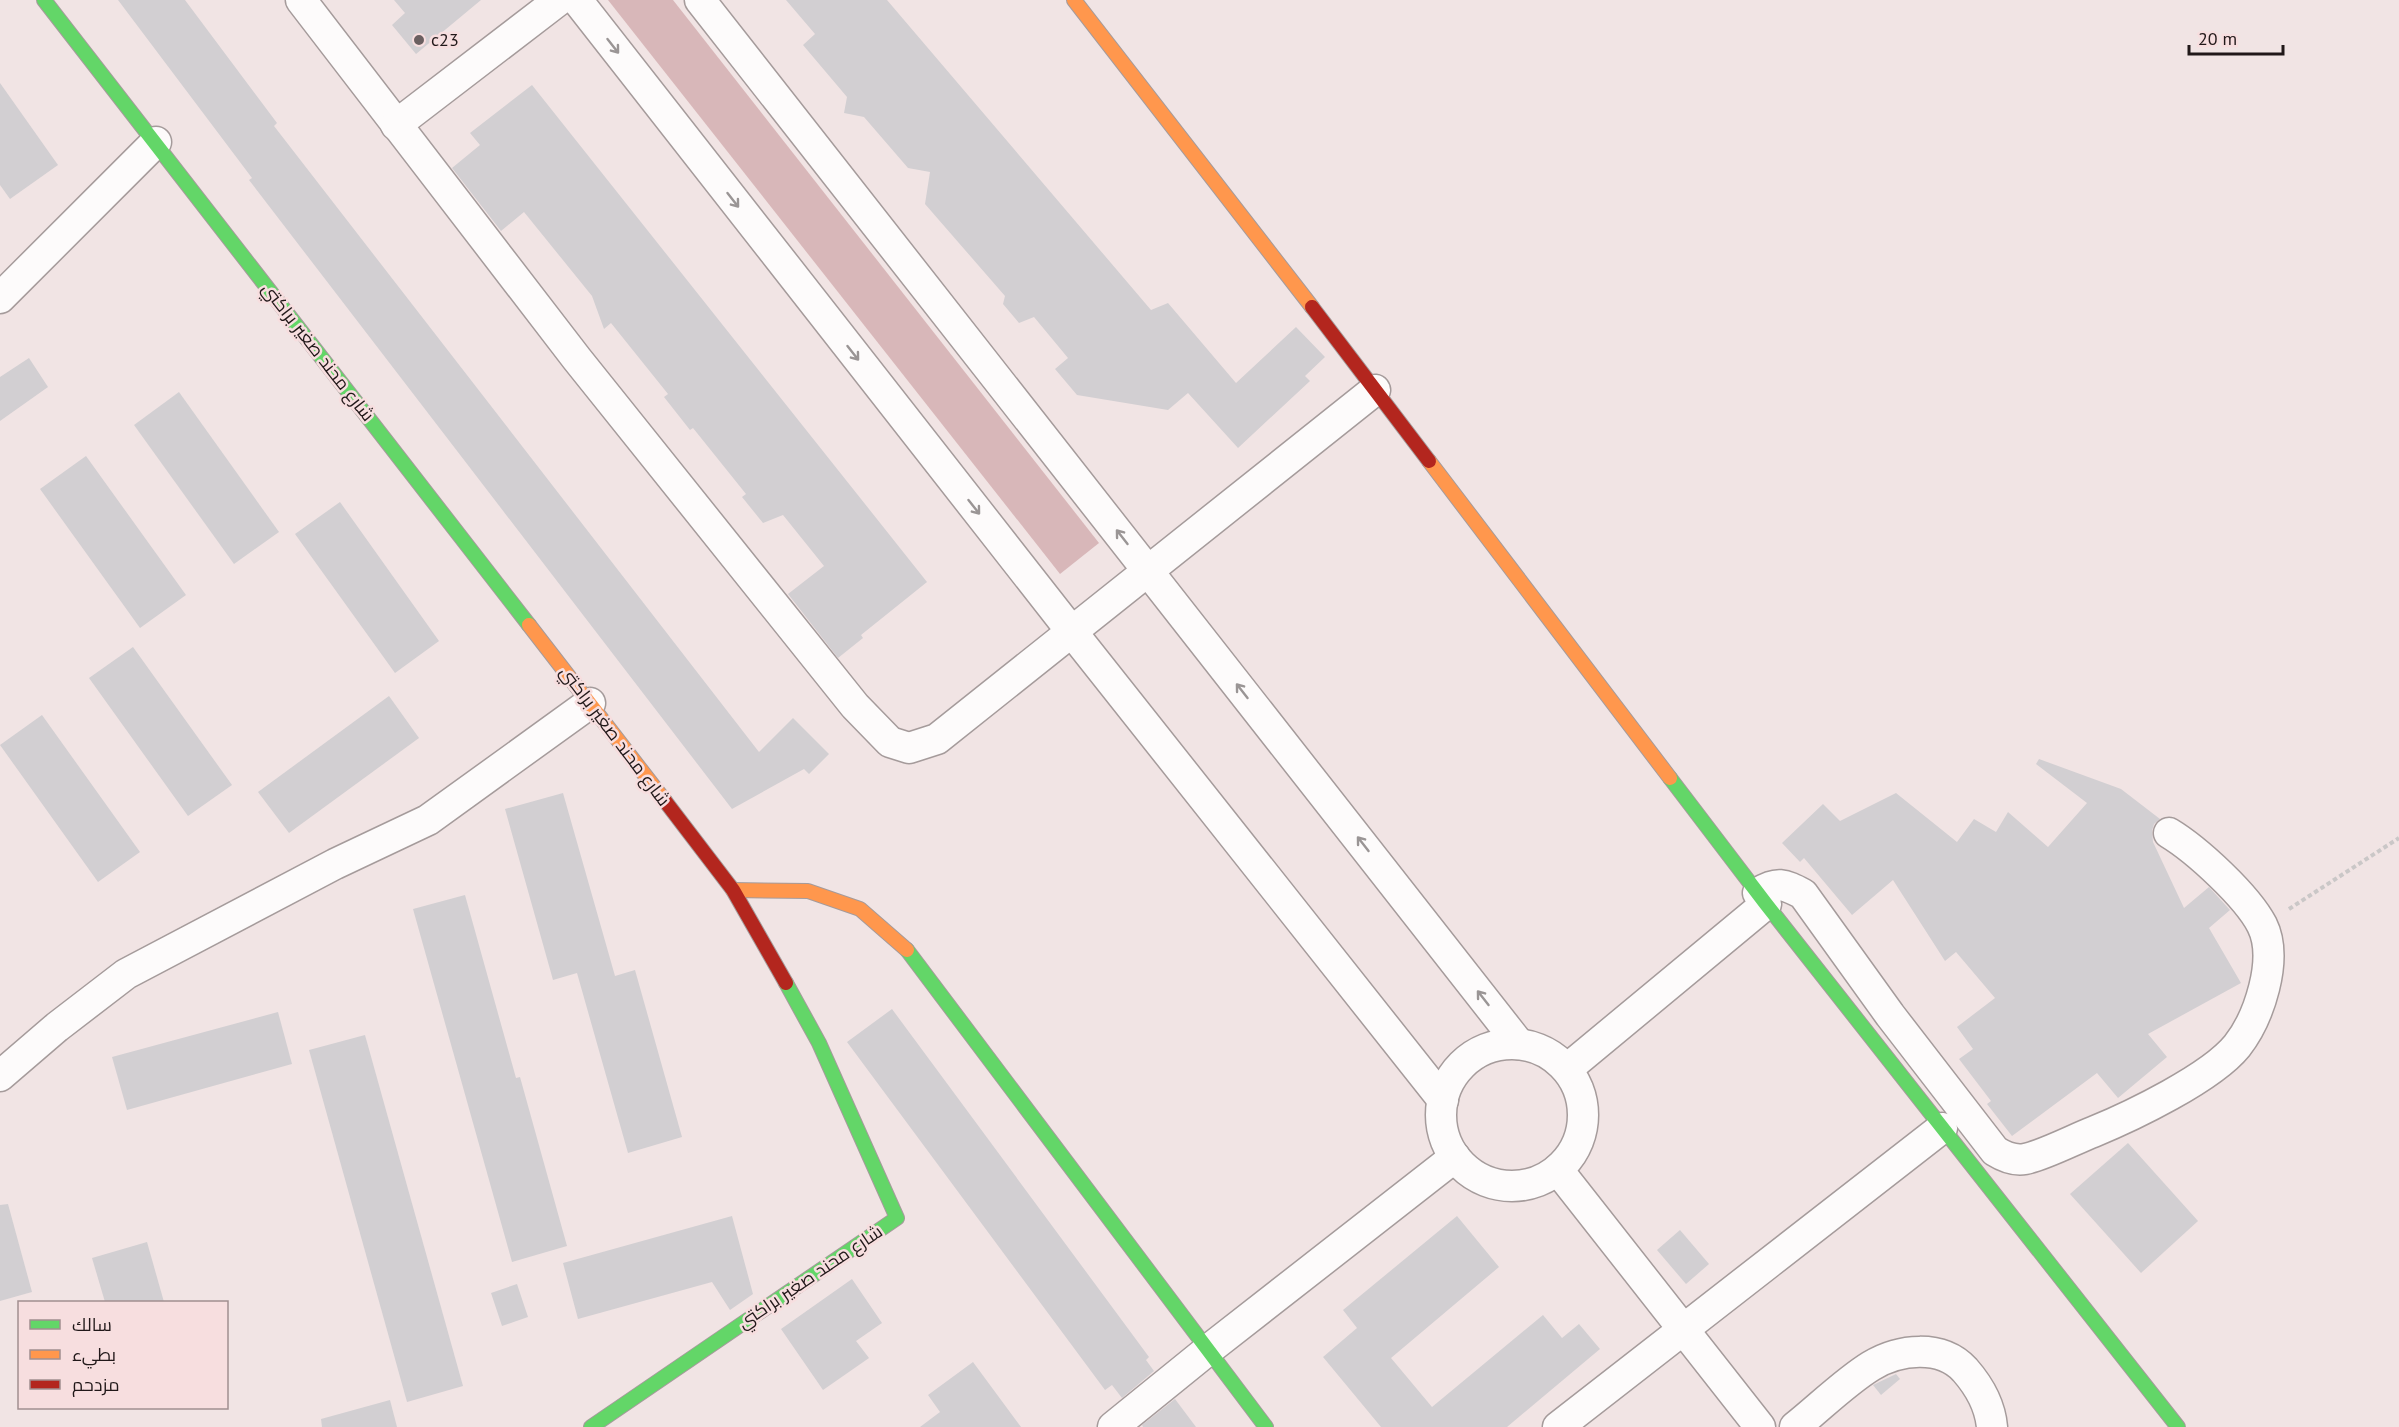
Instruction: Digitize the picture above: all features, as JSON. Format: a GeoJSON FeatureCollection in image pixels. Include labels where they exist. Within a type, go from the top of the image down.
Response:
{"type":"FeatureCollection","features":[{"type":"Feature","properties":{"kind":"street","name":"شارع محند صغير براكتي"},"geometry":{"type":"LineString","coordinates":[[44,0],[733,890],[819,1043],[897,1218],[591,1427]]}},
{"type":"Feature","properties":{"kind":"street"},"geometry":{"type":"LineString","coordinates":[[301,0],[577,358],[855,706],[890,742],[909,748],[937,739],[1375,390]]}},
{"type":"Feature","properties":{"kind":"street"},"geometry":{"type":"LineString","coordinates":[[396,125],[559,0]]}},
{"type":"Feature","properties":{"kind":"street"},"geometry":{"type":"LineString","coordinates":[[577,0],[1072,632],[1443,1100]]}},
{"type":"Feature","properties":{"kind":"street"},"geometry":{"type":"LineString","coordinates":[[700,0],[1519,1044]]}},
{"type":"Feature","properties":{"kind":"street"},"geometry":{"type":"LineString","coordinates":[[1074,0],[1762,898],[2178,1427]]}},
{"type":"Feature","properties":{"kind":"street"},"geometry":{"type":"LineString","coordinates":[[0,298],[156,142]]}},
{"type":"Feature","properties":{"kind":"street"},"geometry":{"type":"LineString","coordinates":[[0,1076],[57,1027],[126,974],[336,864],[428,820],[590,703]]}},
{"type":"Feature","properties":{"kind":"street"},"geometry":{"type":"LineString","coordinates":[[1567,1070],[1762,898],[1770,885],[1782,884],[1803,894],[1890,1016],[1995,1151],[2006,1158],[2024,1160],[2112,1124],[2182,1088],[2212,1069],[2236,1047],[2254,1021],[2267,974],[2267,946],[2263,926],[2228,883],[2190,845],[2169,833]]}},
{"type":"Feature","properties":{"kind":"street"},"geometry":{"type":"LineString","coordinates":[[733,890],[808,891],[860,909],[908,951],[1266,1427]]}},
{"type":"Feature","properties":{"kind":"street"},"geometry":{"type":"LineString","coordinates":[[1519,1044],[1542,1050],[1562,1063],[1567,1070],[1576,1082],[1583,1105],[1582,1129],[1573,1152],[1558,1170],[1538,1181],[1515,1186],[1492,1183],[1471,1173],[1455,1157],[1444,1136],[1441,1113],[1443,1100],[1445,1091],[1457,1070],[1474,1055],[1496,1046],[1519,1044]]}},
{"type":"Feature","properties":{"kind":"street"},"geometry":{"type":"LineString","coordinates":[[1558,1427],[1942,1128]]}},
{"type":"Feature","properties":{"kind":"street"},"geometry":{"type":"LineString","coordinates":[[1113,1427],[1455,1157]]}},
{"type":"Feature","properties":{"kind":"street"},"geometry":{"type":"LineString","coordinates":[[1558,1170],[1760,1427]]}},
{"type":"Feature","properties":{"kind":"street"},"geometry":{"type":"LineString","coordinates":[[1795,1427],[1870,1367],[1888,1358],[1910,1352],[1935,1352],[1956,1360],[1975,1381],[1990,1411],[1992,1427]]}},
{"type":"Feature","properties":{"kind":"path"},"geometry":{"type":"LineString","coordinates":[[2263,926],[2399,838]]}},
{"type":"Feature","properties":{"kind":"shaded area"},"geometry":{"type":"Polygon","coordinates":[[[608,0],[673,0],[1099,543],[1060,574],[608,0]]]}},
{"type":"Feature","properties":{"kind":"building"},"geometry":{"type":"Polygon","coordinates":[[[118,0],[185,0],[277,123],[274,126],[759,752],[793,718],[829,754],[809,774],[804,769],[732,809],[249,180],[252,178],[118,0]]]}},
{"type":"Feature","properties":{"kind":"building","name":"c23"},"geometry":{"type":"Polygon","coordinates":[[[394,0],[481,0],[416,54],[392,25],[405,13],[394,0]]]}},
{"type":"Feature","properties":{"kind":"building"},"geometry":{"type":"Polygon","coordinates":[[[786,0],[887,0],[1151,310],[1168,303],[1236,383],[1296,327],[1325,357],[1305,376],[1310,381],[1238,448],[1188,393],[1168,410],[1077,395],[1055,369],[1068,358],[1034,317],[1019,323],[1003,304],[1005,296],[925,204],[930,172],[908,168],[864,117],[844,113],[847,97],[803,45],[815,34],[786,0]]]}},
{"type":"Feature","properties":{"kind":"building"},"geometry":{"type":"Polygon","coordinates":[[[0,83],[58,165],[10,199],[0,185],[0,83]]]}},
{"type":"Feature","properties":{"kind":"building"},"geometry":{"type":"Polygon","coordinates":[[[532,85],[927,582],[861,635],[863,638],[838,658],[788,594],[824,566],[783,515],[763,523],[742,497],[746,494],[693,428],[690,430],[664,397],[668,394],[611,323],[604,329],[592,296],[524,212],[501,231],[452,168],[480,145],[470,133],[532,85]]]}},
{"type":"Feature","properties":{"kind":"building"},"geometry":{"type":"Polygon","coordinates":[[[29,358],[48,387],[0,421],[0,377],[29,358]]]}},
{"type":"Feature","properties":{"kind":"building"},"geometry":{"type":"Polygon","coordinates":[[[179,392],[279,532],[234,564],[134,425],[179,392]]]}},
{"type":"Feature","properties":{"kind":"building"},"geometry":{"type":"Polygon","coordinates":[[[86,456],[186,595],[140,628],[40,489],[86,456]]]}},
{"type":"Feature","properties":{"kind":"building"},"geometry":{"type":"Polygon","coordinates":[[[340,502],[439,641],[395,673],[295,534],[340,502]]]}},
{"type":"Feature","properties":{"kind":"building"},"geometry":{"type":"Polygon","coordinates":[[[133,647],[232,785],[188,816],[89,678],[133,647]]]}},
{"type":"Feature","properties":{"kind":"building"},"geometry":{"type":"Polygon","coordinates":[[[389,696],[419,738],[289,833],[258,792],[389,696]]]}},
{"type":"Feature","properties":{"kind":"building"},"geometry":{"type":"Polygon","coordinates":[[[42,715],[140,852],[98,882],[0,745],[42,715]]]}},
{"type":"Feature","properties":{"kind":"building"},"geometry":{"type":"Polygon","coordinates":[[[2039,759],[2121,789],[2160,819],[2154,824],[2153,842],[2184,908],[2209,887],[2230,910],[2209,928],[2241,983],[2148,1034],[2167,1057],[2118,1098],[2097,1073],[2012,1136],[1987,1104],[1991,1101],[1959,1059],[1973,1049],[1957,1027],[1995,998],[1956,952],[1945,961],[1893,880],[1852,915],[1804,858],[1800,862],[1782,843],[1823,804],[1840,821],[1896,793],[1957,842],[1974,819],[1996,832],[2008,812],[2048,847],[2087,803],[2036,764],[2039,759]]]}},
{"type":"Feature","properties":{"kind":"building"},"geometry":{"type":"Polygon","coordinates":[[[563,793],[615,976],[635,970],[682,1137],[628,1153],[577,973],[553,980],[505,809],[563,793]]]}},
{"type":"Feature","properties":{"kind":"building"},"geometry":{"type":"Polygon","coordinates":[[[465,895],[516,1078],[520,1077],[567,1246],[512,1262],[413,909],[465,895]]]}},
{"type":"Feature","properties":{"kind":"building"},"geometry":{"type":"Polygon","coordinates":[[[892,1009],[1149,1357],[1146,1360],[1154,1371],[1122,1398],[1112,1385],[1105,1390],[847,1042],[892,1009]]]}},
{"type":"Feature","properties":{"kind":"building"},"geometry":{"type":"Polygon","coordinates":[[[278,1012],[292,1064],[127,1110],[112,1057],[278,1012]]]}},
{"type":"Feature","properties":{"kind":"building"},"geometry":{"type":"Polygon","coordinates":[[[365,1035],[463,1386],[407,1402],[309,1050],[365,1035]]]}},
{"type":"Feature","properties":{"kind":"building"},"geometry":{"type":"Polygon","coordinates":[[[2128,1143],[2198,1221],[2141,1273],[2070,1194],[2128,1143]]]}},
{"type":"Feature","properties":{"kind":"building"},"geometry":{"type":"Polygon","coordinates":[[[8,1204],[32,1292],[0,1301],[0,1205],[8,1204]]]}},
{"type":"Feature","properties":{"kind":"building"},"geometry":{"type":"Polygon","coordinates":[[[732,1216],[753,1294],[730,1310],[712,1282],[578,1319],[563,1263],[732,1216]]]}},
{"type":"Feature","properties":{"kind":"building"},"geometry":{"type":"Polygon","coordinates":[[[1457,1216],[1499,1267],[1391,1358],[1432,1407],[1543,1315],[1562,1338],[1579,1324],[1600,1349],[1507,1427],[1381,1427],[1323,1357],[1357,1328],[1343,1310],[1457,1216]]]}},
{"type":"Feature","properties":{"kind":"building"},"geometry":{"type":"Polygon","coordinates":[[[1680,1230],[1709,1264],[1686,1284],[1657,1250],[1680,1230]]]}},
{"type":"Feature","properties":{"kind":"building"},"geometry":{"type":"Polygon","coordinates":[[[147,1242],[164,1301],[105,1301],[92,1258],[147,1242]]]}},
{"type":"Feature","properties":{"kind":"building"},"geometry":{"type":"Polygon","coordinates":[[[852,1279],[882,1323],[856,1341],[869,1358],[823,1390],[781,1329],[852,1279]]]}},
{"type":"Feature","properties":{"kind":"building"},"geometry":{"type":"Polygon","coordinates":[[[517,1284],[528,1317],[502,1326],[491,1293],[517,1284]]]}},
{"type":"Feature","properties":{"kind":"building"},"geometry":{"type":"Polygon","coordinates":[[[973,1362],[1021,1427],[920,1427],[940,1412],[928,1395],[973,1362]]]}},
{"type":"Feature","properties":{"kind":"building"},"geometry":{"type":"Polygon","coordinates":[[[1896,1374],[1900,1379],[1881,1395],[1873,1385],[1896,1374]]]}},
{"type":"Feature","properties":{"kind":"building"},"geometry":{"type":"Polygon","coordinates":[[[1175,1399],[1196,1427],[1143,1427],[1142,1425],[1175,1399]]]}},
{"type":"Feature","properties":{"kind":"building"},"geometry":{"type":"Polygon","coordinates":[[[390,1400],[397,1427],[322,1427],[321,1419],[390,1400]]]}},
{"type":"Feature","properties":{"kind":"traffic: fast"},"geometry":{"type":"LineString","coordinates":[[44,0],[529,625]]}},
{"type":"Feature","properties":{"kind":"traffic: fast"},"geometry":{"type":"LineString","coordinates":[[1670,778],[1766,904],[2178,1427]]}},
{"type":"Feature","properties":{"kind":"traffic: fast"},"geometry":{"type":"LineString","coordinates":[[907,950],[1266,1427]]}},
{"type":"Feature","properties":{"kind":"traffic: fast"},"geometry":{"type":"LineString","coordinates":[[591,1427],[897,1218],[819,1043],[786,983]]}},
{"type":"Feature","properties":{"kind":"traffic: slow"},"geometry":{"type":"LineString","coordinates":[[1074,0],[1312,307]]}},
{"type":"Feature","properties":{"kind":"traffic: slow"},"geometry":{"type":"LineString","coordinates":[[1429,461],[1670,778]]}},
{"type":"Feature","properties":{"kind":"traffic: slow"},"geometry":{"type":"LineString","coordinates":[[529,625],[665,801]]}},
{"type":"Feature","properties":{"kind":"traffic: slow"},"geometry":{"type":"LineString","coordinates":[[733,890],[808,891],[860,909],[907,950]]}},
{"type":"Feature","properties":{"kind":"traffic: jam"},"geometry":{"type":"LineString","coordinates":[[1312,307],[1429,461]]}},
{"type":"Feature","properties":{"kind":"traffic: jam"},"geometry":{"type":"LineString","coordinates":[[665,801],[733,890],[786,983]]}},
{"type":"Feature","properties":{"kind":"place","name":"c23"},"geometry":{"type":"Point","coordinates":[419,40]}}]}
